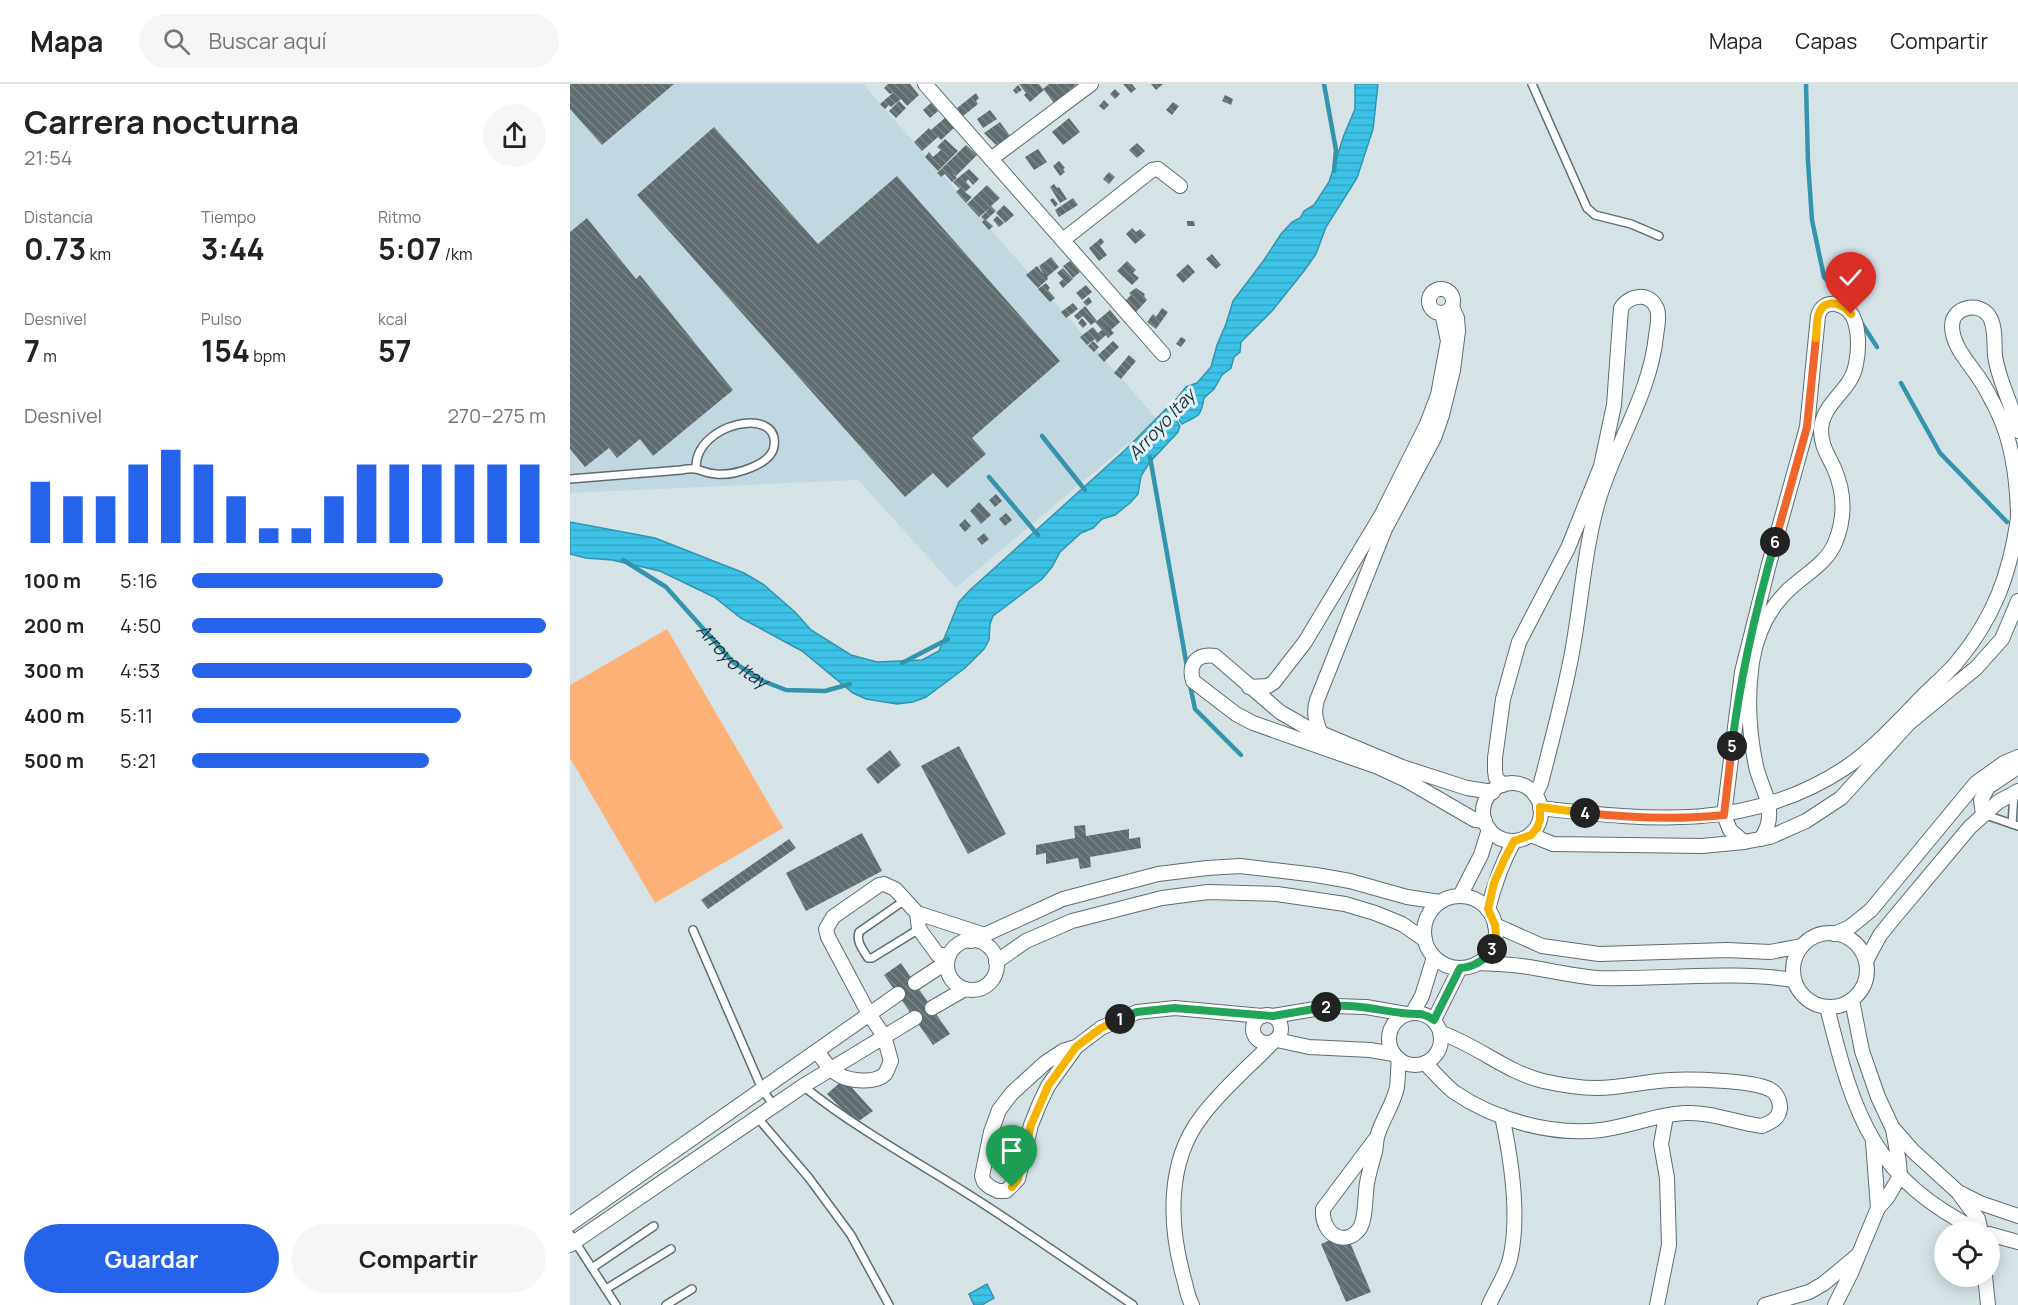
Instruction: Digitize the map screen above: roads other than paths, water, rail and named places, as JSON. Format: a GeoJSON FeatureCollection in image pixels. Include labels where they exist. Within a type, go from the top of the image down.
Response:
{"type":"FeatureCollection","features":[{"type":"Feature","properties":{"kind":"street"},"geometry":{"type":"LineString","coordinates":[[925,84],[1163,354]]}},
{"type":"Feature","properties":{"kind":"street"},"geometry":{"type":"LineString","coordinates":[[991,159],[1091,84]]}},
{"type":"Feature","properties":{"kind":"street"},"geometry":{"type":"LineString","coordinates":[[1063,240],[1152,170],[1158,169],[1180,186]]}},
{"type":"Feature","properties":{"kind":"street"},"geometry":{"type":"LineString","coordinates":[[1460,896],[1481,855],[1487,825],[1485,804],[1498,788],[1495,758],[1503,699],[1519,642],[1568,548],[1601,466],[1614,405],[1621,308],[1630,298],[1636,296],[1645,298],[1657,308],[1658,319],[1652,361],[1639,401],[1613,459],[1598,505],[1570,664],[1541,783],[1538,801],[1540,820],[1531,835],[1514,841],[1496,836],[1487,825],[1406,780],[1269,730],[1236,714],[1193,681],[1192,666],[1197,658],[1202,655],[1215,656],[1280,712],[1321,734],[1412,770],[1467,788],[1498,788],[1520,785],[1538,801],[1619,817],[1679,819],[1724,815],[1808,790],[1844,769],[1865,753],[1956,662],[1981,630],[1998,599],[2008,570],[2018,518]]}},
{"type":"Feature","properties":{"kind":"street"},"geometry":{"type":"LineString","coordinates":[[1744,842],[1730,830],[1724,815],[1743,672],[1752,629],[1807,427],[1819,310],[1829,304],[1837,304],[1846,307],[1855,320],[1858,338],[1856,366],[1845,388],[1824,414],[1821,431],[1824,450],[1834,469],[1844,504],[1840,532],[1834,547],[1824,560],[1782,596],[1772,609],[1759,637],[1752,663],[1750,706],[1753,743],[1756,766],[1768,803],[1768,826],[1761,839]]}},
{"type":"Feature","properties":{"kind":"street"},"geometry":{"type":"LineString","coordinates":[[2018,431],[1998,372],[1989,315],[1981,309],[1969,307],[1960,311],[1953,319],[1954,335],[1963,356],[1988,393],[2006,431],[2016,479],[2018,513]]}},
{"type":"Feature","properties":{"kind":"street"},"geometry":{"type":"LineString","coordinates":[[1249,687],[1268,686],[1274,682],[1305,642],[1382,514],[1427,424],[1438,395],[1448,341],[1447,310],[1457,318],[1458,331],[1453,370],[1442,415],[1434,438],[1385,530],[1317,700],[1314,710],[1321,734]]}},
{"type":"Feature","properties":{"kind":"street"},"geometry":{"type":"LineString","coordinates":[[1531,835],[1553,844],[1702,846],[1770,837],[1806,821],[1840,798],[1909,723],[1977,668],[2002,639],[2018,601]]}},
{"type":"Feature","properties":{"kind":"street"},"geometry":{"type":"LineString","coordinates":[[1495,925],[1542,946],[1599,954],[1727,950],[1770,952],[1802,946],[1816,936],[1834,934],[1850,927],[1871,910],[1976,783],[2004,763],[2018,757]]}},
{"type":"Feature","properties":{"kind":"street"},"geometry":{"type":"LineString","coordinates":[[1983,814],[1981,800],[1988,787],[2018,767]]}},
{"type":"Feature","properties":{"kind":"street"},"geometry":{"type":"LineString","coordinates":[[1866,961],[1880,935],[1909,898],[1983,814],[2016,792]]}},
{"type":"Feature","properties":{"kind":"street"},"geometry":{"type":"LineString","coordinates":[[1488,909],[1494,883],[1514,841]]}},
{"type":"Feature","properties":{"kind":"street"},"geometry":{"type":"LineString","coordinates":[[915,983],[948,958],[958,944],[978,938],[1063,899],[1158,874],[1240,866],[1350,881],[1407,897],[1440,902],[1460,896],[1474,899],[1488,909],[1496,934],[1491,950],[1472,967],[1446,966],[1427,948],[1424,932],[1428,915],[1440,902]]}},
{"type":"Feature","properties":{"kind":"street"},"geometry":{"type":"LineString","coordinates":[[817,1051],[831,1069],[840,1076],[855,1080],[875,1080],[885,1074],[891,1062],[889,1046],[869,1014],[828,937],[826,929],[833,917],[879,885],[889,885],[896,889],[917,914],[978,938],[990,949],[996,962],[991,981],[979,989],[965,989],[932,1008]]}},
{"type":"Feature","properties":{"kind":"street"},"geometry":{"type":"LineString","coordinates":[[996,962],[1026,941],[1072,921],[1162,898],[1208,892],[1277,894],[1345,904],[1376,912],[1402,924],[1425,940]]}},
{"type":"Feature","properties":{"kind":"street"},"geometry":{"type":"LineString","coordinates":[[917,914],[919,929],[938,955],[948,958]]}},
{"type":"Feature","properties":{"kind":"street"},"geometry":{"type":"LineString","coordinates":[[1802,946],[1794,962],[1794,980],[1798,988],[1810,1001],[1827,1007],[1836,1007],[1859,994],[1867,978],[1863,952],[1851,939],[1834,934]]}},
{"type":"Feature","properties":{"kind":"street"},"geometry":{"type":"LineString","coordinates":[[1377,1137],[1323,1209],[1322,1219],[1325,1227],[1332,1234],[1341,1237],[1352,1234],[1363,1220],[1367,1182],[1377,1137],[1396,1088],[1397,1057],[1389,1045],[1390,1030],[1399,1018],[1409,1013],[1422,996],[1434,957]]}},
{"type":"Feature","properties":{"kind":"street"},"geometry":{"type":"LineString","coordinates":[[948,958],[947,969],[953,981],[965,989]]}},
{"type":"Feature","properties":{"kind":"street"},"geometry":{"type":"LineString","coordinates":[[1479,963],[1521,966],[1597,978],[1728,974],[1770,976],[1794,980]]}},
{"type":"Feature","properties":{"kind":"street"},"geometry":{"type":"LineString","coordinates":[[1434,1020],[1460,968]]}},
{"type":"Feature","properties":{"kind":"street"},"geometry":{"type":"LineString","coordinates":[[570,1224],[898,994]]}},
{"type":"Feature","properties":{"kind":"street"},"geometry":{"type":"LineString","coordinates":[[1834,1305],[1878,1208],[1900,1176],[1892,1127],[1878,1097],[1862,1051],[1852,1000]]}},
{"type":"Feature","properties":{"kind":"street"},"geometry":{"type":"LineString","coordinates":[[1076,1047],[1063,1051],[1045,1063],[1012,1093],[999,1110],[983,1166],[982,1176],[984,1182],[990,1187],[998,1191],[1006,1191],[1018,1179],[1031,1125],[1039,1105],[1048,1086],[1076,1047],[1101,1028],[1137,1012],[1174,1008],[1267,1016],[1333,1006],[1366,1007],[1428,1015],[1434,1020],[1441,1033],[1440,1048],[1431,1059],[1421,1064],[1396,1088]]}},
{"type":"Feature","properties":{"kind":"street"},"geometry":{"type":"LineString","coordinates":[[1827,1007],[1855,1107],[1873,1142],[1900,1176],[1920,1195],[1963,1221]]}},
{"type":"Feature","properties":{"kind":"street"},"geometry":{"type":"LineString","coordinates":[[1216,1012],[1266,1043],[1274,1041],[1309,1047],[1370,1050],[1397,1057],[1410,1065],[1421,1064],[1454,1091],[1502,1116],[1555,1130],[1599,1130],[1684,1113],[1706,1113],[1762,1126],[1771,1123],[1777,1117],[1780,1106],[1776,1094],[1769,1089],[1739,1083],[1668,1080],[1599,1088],[1571,1086],[1541,1080],[1511,1069],[1458,1038],[1441,1033]]}},
{"type":"Feature","properties":{"kind":"street"},"geometry":{"type":"LineString","coordinates":[[1251,1065],[1255,1035],[1254,1023],[1267,1016]]}},
{"type":"Feature","properties":{"kind":"street"},"geometry":{"type":"LineString","coordinates":[[1192,1305],[1186,1293],[1174,1239],[1173,1211],[1176,1179],[1184,1148],[1200,1118],[1221,1092],[1280,1035],[1280,1024],[1267,1016]]}},
{"type":"Feature","properties":{"kind":"street"},"geometry":{"type":"LineString","coordinates":[[572,1240],[631,1203],[803,1086],[915,1018]]}},
{"type":"Feature","properties":{"kind":"street"},"geometry":{"type":"LineString","coordinates":[[1489,1305],[1510,1261],[1514,1240],[1515,1214],[1509,1148],[1502,1116]]}},
{"type":"Feature","properties":{"kind":"street"},"geometry":{"type":"LineString","coordinates":[[1657,1305],[1669,1245],[1667,1178],[1661,1144],[1666,1116]]}},
{"type":"Feature","properties":{"kind":"street"},"geometry":{"type":"LineString","coordinates":[[1642,1122],[1661,1144]]}},
{"type":"Feature","properties":{"kind":"street"},"geometry":{"type":"LineString","coordinates":[[1509,1148],[1526,1124]]}},
{"type":"Feature","properties":{"kind":"street"},"geometry":{"type":"LineString","coordinates":[[1892,1127],[1958,1192],[1978,1221]]}},
{"type":"Feature","properties":{"kind":"street"},"geometry":{"type":"LineString","coordinates":[[1873,1142],[1878,1208]]}},
{"type":"Feature","properties":{"kind":"street"},"geometry":{"type":"LineString","coordinates":[[620,1189],[631,1203]]}},
{"type":"Feature","properties":{"kind":"street"},"geometry":{"type":"LineString","coordinates":[[1958,1192],[1980,1203],[2018,1216]]}},
{"type":"Feature","properties":{"kind":"street"},"geometry":{"type":"LineString","coordinates":[[2000,1237],[2018,1242]]}},
{"type":"Feature","properties":{"kind":"street"},"geometry":{"type":"LineString","coordinates":[[1765,1305],[1809,1292],[1823,1284],[1859,1254]]}},
{"type":"Feature","properties":{"kind":"street"},"geometry":{"type":"LineString","coordinates":[[1185,1282],[1201,1305]]}},
{"type":"Feature","properties":{"kind":"street"},"geometry":{"type":"LineString","coordinates":[[1986,1287],[1988,1305]]}},
{"type":"Feature","properties":{"kind":"lane"},"geometry":{"type":"LineString","coordinates":[[1533,84],[1587,208],[1595,215],[1631,224],[1659,236]]}},
{"type":"Feature","properties":{"kind":"lane"},"geometry":{"type":"LineString","coordinates":[[570,479],[696,467],[716,474],[727,474],[768,459],[774,450],[775,440],[767,427],[757,423],[724,428],[700,449],[696,458],[696,467]]}},
{"type":"Feature","properties":{"kind":"lane"},"geometry":{"type":"LineString","coordinates":[[1983,814],[2015,825],[2016,792]]}},
{"type":"Feature","properties":{"kind":"lane"},"geometry":{"type":"LineString","coordinates":[[904,900],[859,932],[857,938],[860,945],[868,958],[872,958],[919,929]]}},
{"type":"Feature","properties":{"kind":"lane"},"geometry":{"type":"LineString","coordinates":[[693,930],[762,1089],[774,1106]]}},
{"type":"Feature","properties":{"kind":"lane"},"geometry":{"type":"LineString","coordinates":[[803,1086],[889,1147],[981,1202],[1133,1305]]}},
{"type":"Feature","properties":{"kind":"lane"},"geometry":{"type":"LineString","coordinates":[[757,1118],[809,1178],[851,1235],[889,1305]]}},
{"type":"Feature","properties":{"kind":"lane"},"geometry":{"type":"LineString","coordinates":[[592,1268],[654,1226]]}},
{"type":"Feature","properties":{"kind":"lane"},"geometry":{"type":"LineString","coordinates":[[572,1240],[616,1305]]}},
{"type":"Feature","properties":{"kind":"lane"},"geometry":{"type":"LineString","coordinates":[[606,1289],[671,1249]]}},
{"type":"Feature","properties":{"kind":"lane"},"geometry":{"type":"LineString","coordinates":[[666,1305],[692,1289]]}},
{"type":"Feature","properties":{"kind":"water"},"geometry":{"type":"Polygon","coordinates":[[[1355,84],[1378,84],[1373,129],[1357,178],[1326,227],[1316,254],[1304,271],[1272,311],[1241,342],[1240,352],[1234,357],[1231,368],[1222,375],[1214,389],[1204,398],[1198,415],[1182,424],[1170,407],[1186,387],[1197,383],[1211,367],[1233,301],[1281,234],[1292,222],[1300,218],[1304,211],[1314,205],[1329,182],[1355,109],[1355,84]]]}},
{"type":"Feature","properties":{"kind":"water"},"geometry":{"type":"Polygon","coordinates":[[[1168,407],[1180,426],[1178,432],[1149,463],[1141,476],[1138,494],[1115,515],[1102,519],[1093,528],[1081,533],[1060,552],[1042,579],[993,616],[989,640],[984,649],[965,668],[926,697],[913,702],[897,704],[866,699],[853,693],[802,651],[741,618],[714,597],[660,571],[612,560],[570,554],[570,522],[655,538],[744,573],[763,584],[795,612],[811,630],[851,655],[877,662],[922,660],[939,651],[959,602],[970,590],[1125,450],[1168,407]]]}},
{"type":"Feature","properties":{"kind":"water"},"geometry":{"type":"Polygon","coordinates":[[[987,1284],[994,1298],[982,1305],[974,1305],[969,1294],[987,1284]]]}},
{"type":"Feature","properties":{"kind":"waterway","name":"Arroyo Itay"},"geometry":{"type":"LineString","coordinates":[[1324,84],[1336,150],[1334,171]]}},
{"type":"Feature","properties":{"kind":"waterway"},"geometry":{"type":"LineString","coordinates":[[1806,84],[1812,220],[1824,277],[1852,306]]}},
{"type":"Feature","properties":{"kind":"waterway"},"geometry":{"type":"LineString","coordinates":[[1859,319],[1877,347]]}},
{"type":"Feature","properties":{"kind":"waterway"},"geometry":{"type":"LineString","coordinates":[[1901,383],[1940,453],[2007,522]]}},
{"type":"Feature","properties":{"kind":"waterway"},"geometry":{"type":"LineString","coordinates":[[1042,436],[1085,490]]}},
{"type":"Feature","properties":{"kind":"waterway"},"geometry":{"type":"LineString","coordinates":[[1150,457],[1187,667]]}},
{"type":"Feature","properties":{"kind":"waterway"},"geometry":{"type":"LineString","coordinates":[[989,477],[1038,535]]}},
{"type":"Feature","properties":{"kind":"waterway","name":"Arroyo Itay"},"geometry":{"type":"LineString","coordinates":[[623,560],[666,587],[733,662],[763,681],[786,690],[825,691],[850,684]]}},
{"type":"Feature","properties":{"kind":"waterway","name":"Arroyo Itay"},"geometry":{"type":"LineString","coordinates":[[902,663],[948,639]]}},
{"type":"Feature","properties":{"kind":"waterway"},"geometry":{"type":"LineString","coordinates":[[1190,685],[1195,709],[1241,755]]}}]}
